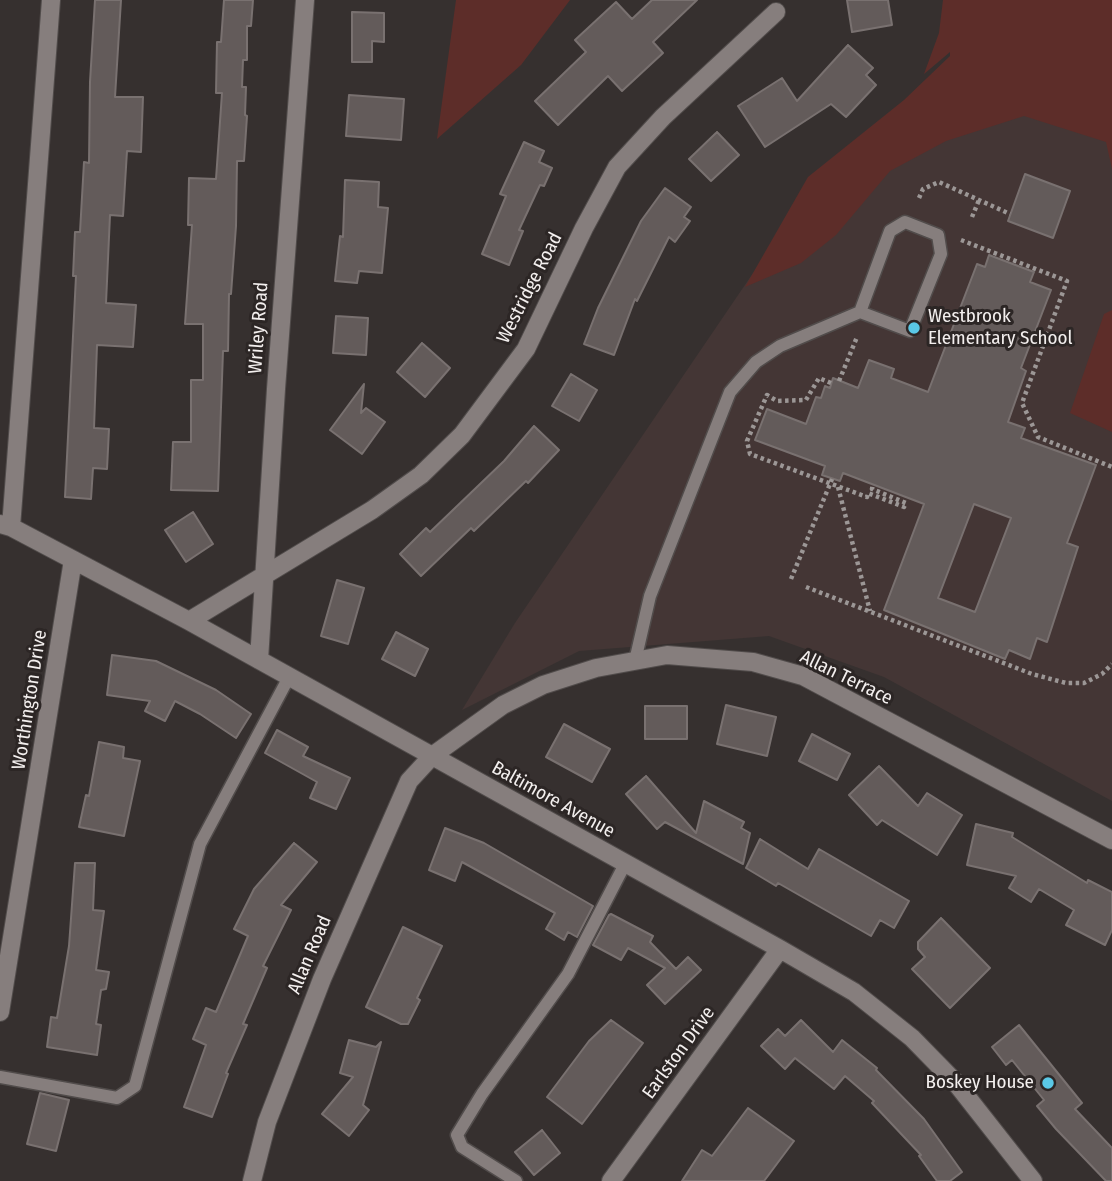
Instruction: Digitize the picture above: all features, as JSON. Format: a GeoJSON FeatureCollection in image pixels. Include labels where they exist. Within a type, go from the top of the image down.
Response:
{"type":"FeatureCollection","features":[{"type":"Feature","properties":{"kind":"street"},"geometry":{"type":"LineString","coordinates":[[5,526],[51,0]]}},
{"type":"Feature","properties":{"kind":"street","name":"Wriley Road"},"geometry":{"type":"LineString","coordinates":[[259,660],[305,0]]}},
{"type":"Feature","properties":{"kind":"street","name":"Westridge Road"},"geometry":{"type":"LineString","coordinates":[[189,621],[372,510],[421,474],[462,435],[526,349],[617,167],[663,117],[776,12]]}},
{"type":"Feature","properties":{"kind":"street","name":"Baltimore Avenue"},"geometry":{"type":"LineString","coordinates":[[5,526],[189,621],[854,992],[912,1038],[956,1083],[1033,1181]]}},
{"type":"Feature","properties":{"kind":"street","name":"Worthington Drive"},"geometry":{"type":"LineString","coordinates":[[0,1011],[74,561]]}},
{"type":"Feature","properties":{"kind":"street","name":"Allan Terrace"},"geometry":{"type":"LineString","coordinates":[[432,756],[503,705],[543,685],[596,668],[667,655],[753,662],[803,676],[1112,840]]}},
{"type":"Feature","properties":{"kind":"street","name":"Allan Road"},"geometry":{"type":"LineString","coordinates":[[252,1181],[267,1122],[322,979],[409,781],[432,756]]}},
{"type":"Feature","properties":{"kind":"street","name":"Earlston Drive"},"geometry":{"type":"LineString","coordinates":[[611,1181],[780,949]]}},
{"type":"Feature","properties":{"kind":"lane"},"geometry":{"type":"LineString","coordinates":[[635,661],[650,596],[730,392],[756,362],[780,346],[860,312],[910,331],[941,254],[938,235],[905,222],[890,231],[860,312]]}},
{"type":"Feature","properties":{"kind":"lane"},"geometry":{"type":"LineString","coordinates":[[0,1077],[117,1098],[135,1087],[200,844],[289,677]]}},
{"type":"Feature","properties":{"kind":"lane"},"geometry":{"type":"LineString","coordinates":[[516,1181],[462,1147],[457,1135],[482,1094],[568,974],[625,864]]}},
{"type":"Feature","properties":{"kind":"path"},"geometry":{"type":"LineString","coordinates":[[919,198],[923,188],[939,182],[1010,214]]}},
{"type":"Feature","properties":{"kind":"path"},"geometry":{"type":"LineString","coordinates":[[972,217],[979,200]]}},
{"type":"Feature","properties":{"kind":"path"},"geometry":{"type":"LineString","coordinates":[[961,240],[1019,265],[1067,281],[1022,403],[1038,437],[1112,467]]}},
{"type":"Feature","properties":{"kind":"path"},"geometry":{"type":"LineString","coordinates":[[839,381],[857,337]]}},
{"type":"Feature","properties":{"kind":"path"},"geometry":{"type":"LineString","coordinates":[[831,383],[819,378],[806,400],[777,401],[767,395],[747,441],[750,454],[831,481],[838,487],[867,497],[868,493],[904,507],[906,503],[872,489],[873,484]]}},
{"type":"Feature","properties":{"kind":"path"},"geometry":{"type":"LineString","coordinates":[[791,579],[831,481]]}},
{"type":"Feature","properties":{"kind":"path"},"geometry":{"type":"LineString","coordinates":[[838,487],[871,612]]}},
{"type":"Feature","properties":{"kind":"path"},"geometry":{"type":"LineString","coordinates":[[806,587],[942,636],[1032,674],[1066,683],[1084,683],[1102,674],[1112,664]]}},
{"type":"Feature","properties":{"kind":"shaded area"},"geometry":{"type":"Polygon","coordinates":[[[456,0],[570,0],[521,65],[437,139],[456,0]]]}},
{"type":"Feature","properties":{"kind":"shaded area"},"geometry":{"type":"Polygon","coordinates":[[[943,0],[1112,0],[1112,169],[1106,142],[1024,116],[946,141],[890,171],[836,235],[801,263],[745,287],[808,177],[904,100],[950,56],[950,52],[924,74],[939,33],[943,0]]]}},
{"type":"Feature","properties":{"kind":"shaded area","name":"Westbrook Elementary School"},"geometry":{"type":"Polygon","coordinates":[[[1112,0],[1112,801],[884,677],[769,636],[579,651],[462,710],[515,623],[815,182],[1112,0]]]}},
{"type":"Feature","properties":{"kind":"shaded area"},"geometry":{"type":"Polygon","coordinates":[[[1112,310],[1112,432],[1070,413],[1104,314],[1112,310]]]}},
{"type":"Feature","properties":{"kind":"building"},"geometry":{"type":"Polygon","coordinates":[[[95,0],[121,0],[115,97],[143,97],[141,152],[127,151],[123,216],[110,215],[106,303],[136,305],[133,347],[97,345],[94,428],[109,429],[107,469],[93,468],[91,499],[65,497],[76,276],[73,276],[75,232],[80,232],[84,162],[89,163],[95,0]]]}},
{"type":"Feature","properties":{"kind":"building"},"geometry":{"type":"Polygon","coordinates":[[[224,0],[253,0],[251,26],[247,26],[247,60],[243,60],[242,87],[246,87],[247,116],[244,161],[237,161],[228,351],[223,351],[218,491],[171,490],[173,442],[191,442],[191,380],[203,380],[203,324],[185,324],[192,225],[188,225],[189,178],[216,179],[222,93],[216,93],[217,42],[221,42],[224,0]]]}},
{"type":"Feature","properties":{"kind":"building"},"geometry":{"type":"Polygon","coordinates":[[[652,0],[697,0],[653,42],[663,53],[622,91],[608,76],[558,125],[535,101],[586,52],[575,40],[616,2],[632,19],[652,0]]]}},
{"type":"Feature","properties":{"kind":"building"},"geometry":{"type":"Polygon","coordinates":[[[847,0],[888,0],[892,25],[852,32],[847,0]]]}},
{"type":"Feature","properties":{"kind":"building"},"geometry":{"type":"Polygon","coordinates":[[[352,12],[384,13],[384,42],[372,41],[372,62],[352,62],[352,12]]]}},
{"type":"Feature","properties":{"kind":"building"},"geometry":{"type":"Polygon","coordinates":[[[848,45],[873,68],[866,75],[876,85],[846,117],[831,104],[765,147],[738,106],[782,78],[797,101],[848,45]]]}},
{"type":"Feature","properties":{"kind":"building"},"geometry":{"type":"Polygon","coordinates":[[[349,95],[404,99],[401,140],[346,136],[349,95]]]}},
{"type":"Feature","properties":{"kind":"building"},"geometry":{"type":"Polygon","coordinates":[[[717,132],[739,155],[711,181],[689,159],[717,132]]]}},
{"type":"Feature","properties":{"kind":"building"},"geometry":{"type":"Polygon","coordinates":[[[524,142],[544,151],[539,162],[552,168],[544,186],[540,185],[519,230],[523,231],[509,265],[482,254],[506,196],[500,194],[524,142]]]}},
{"type":"Feature","properties":{"kind":"building"},"geometry":{"type":"Polygon","coordinates":[[[1025,174],[1070,191],[1053,238],[1008,221],[1025,174]]]}},
{"type":"Feature","properties":{"kind":"building"},"geometry":{"type":"Polygon","coordinates":[[[345,180],[379,182],[378,207],[388,208],[382,273],[359,271],[357,283],[335,281],[340,236],[343,237],[345,180]]]}},
{"type":"Feature","properties":{"kind":"building"},"geometry":{"type":"Polygon","coordinates":[[[665,188],[691,207],[684,217],[690,221],[675,242],[669,237],[637,301],[635,299],[614,355],[584,344],[598,308],[641,221],[665,188]]]}},
{"type":"Feature","properties":{"kind":"building"},"geometry":{"type":"Polygon","coordinates":[[[989,255],[1034,272],[1030,282],[1051,290],[1021,368],[1026,371],[1008,422],[1025,428],[1021,438],[1096,465],[1067,543],[1078,547],[1047,642],[1037,638],[1030,659],[1009,650],[1005,659],[884,610],[924,504],[843,473],[840,481],[822,475],[825,466],[755,440],[767,409],[806,424],[816,397],[821,398],[825,386],[830,388],[833,378],[858,388],[869,360],[894,369],[891,378],[928,392],[977,264],[985,267],[989,255]],[[974,504],[938,598],[975,612],[1011,518],[974,504]]]}},
{"type":"Feature","properties":{"kind":"building"},"geometry":{"type":"Polygon","coordinates":[[[336,316],[368,318],[366,355],[333,353],[336,316]]]}},
{"type":"Feature","properties":{"kind":"building"},"geometry":{"type":"Polygon","coordinates":[[[422,343],[450,368],[425,397],[397,372],[422,343]]]}},
{"type":"Feature","properties":{"kind":"building"},"geometry":{"type":"Polygon","coordinates":[[[571,374],[597,390],[579,421],[552,406],[571,374]]]}},
{"type":"Feature","properties":{"kind":"building"},"geometry":{"type":"Polygon","coordinates":[[[364,384],[361,413],[366,408],[385,422],[362,454],[330,430],[364,384]]]}},
{"type":"Feature","properties":{"kind":"building"},"geometry":{"type":"Polygon","coordinates":[[[534,426],[559,450],[528,483],[526,481],[474,531],[471,528],[421,576],[400,554],[426,528],[430,532],[504,461],[534,426]]]}},
{"type":"Feature","properties":{"kind":"building"},"geometry":{"type":"Polygon","coordinates":[[[193,512],[213,544],[186,562],[165,530],[193,512]]]}},
{"type":"Feature","properties":{"kind":"building"},"geometry":{"type":"Polygon","coordinates":[[[337,580],[364,588],[348,644],[321,636],[337,580]]]}},
{"type":"Feature","properties":{"kind":"building"},"geometry":{"type":"Polygon","coordinates":[[[396,632],[428,649],[415,676],[382,659],[396,632]]]}},
{"type":"Feature","properties":{"kind":"building"},"geometry":{"type":"Polygon","coordinates":[[[112,655],[156,661],[216,690],[251,714],[236,738],[175,701],[165,721],[145,711],[150,701],[107,695],[112,655]]]}},
{"type":"Feature","properties":{"kind":"building"},"geometry":{"type":"Polygon","coordinates":[[[726,705],[776,717],[767,756],[717,744],[726,705]]]}},
{"type":"Feature","properties":{"kind":"building"},"geometry":{"type":"Polygon","coordinates":[[[645,706],[687,706],[687,739],[645,739],[645,706]]]}},
{"type":"Feature","properties":{"kind":"building"},"geometry":{"type":"Polygon","coordinates":[[[564,724],[610,749],[592,782],[546,757],[564,724]]]}},
{"type":"Feature","properties":{"kind":"building"},"geometry":{"type":"Polygon","coordinates":[[[277,730],[308,747],[303,756],[350,778],[336,809],[310,798],[317,782],[265,753],[277,730]]]}},
{"type":"Feature","properties":{"kind":"building"},"geometry":{"type":"Polygon","coordinates":[[[812,734],[850,754],[837,780],[799,761],[812,734]]]}},
{"type":"Feature","properties":{"kind":"building"},"geometry":{"type":"Polygon","coordinates":[[[99,742],[124,747],[123,758],[140,761],[124,836],[79,827],[86,795],[89,796],[99,742]]]}},
{"type":"Feature","properties":{"kind":"building"},"geometry":{"type":"Polygon","coordinates":[[[879,766],[918,806],[927,793],[962,815],[937,855],[882,820],[877,825],[849,795],[879,766]]]}},
{"type":"Feature","properties":{"kind":"building"},"geometry":{"type":"Polygon","coordinates":[[[646,776],[696,833],[704,801],[744,822],[741,828],[750,833],[743,864],[665,822],[657,829],[626,794],[646,776]]]}},
{"type":"Feature","properties":{"kind":"building"},"geometry":{"type":"Polygon","coordinates":[[[976,824],[1013,833],[1012,837],[1087,883],[1088,880],[1112,892],[1112,930],[1105,945],[1066,925],[1074,910],[1039,889],[1031,902],[1009,888],[1016,876],[967,865],[976,824]]]}},
{"type":"Feature","properties":{"kind":"building"},"geometry":{"type":"Polygon","coordinates":[[[445,828],[484,843],[593,906],[577,937],[568,932],[564,940],[546,929],[555,913],[462,862],[455,881],[429,870],[445,828]]]}},
{"type":"Feature","properties":{"kind":"building"},"geometry":{"type":"Polygon","coordinates":[[[760,839],[808,869],[819,849],[909,901],[894,928],[880,920],[871,936],[778,883],[776,886],[746,868],[760,839]]]}},
{"type":"Feature","properties":{"kind":"building"},"geometry":{"type":"Polygon","coordinates":[[[294,843],[317,862],[281,905],[291,910],[263,966],[267,968],[243,1024],[247,1025],[226,1073],[228,1074],[212,1117],[184,1107],[206,1045],[193,1039],[206,1008],[216,1012],[248,936],[234,929],[254,889],[294,843]]]}},
{"type":"Feature","properties":{"kind":"building"},"geometry":{"type":"Polygon","coordinates":[[[75,863],[95,863],[93,910],[104,911],[96,970],[109,972],[106,989],[101,990],[96,1024],[101,1025],[97,1055],[47,1047],[51,1017],[57,1018],[69,946],[75,863]]]}},
{"type":"Feature","properties":{"kind":"building"},"geometry":{"type":"Polygon","coordinates":[[[611,914],[653,936],[650,942],[676,969],[688,957],[701,970],[665,1004],[647,985],[665,968],[628,948],[621,960],[593,945],[611,914]]]}},
{"type":"Feature","properties":{"kind":"building"},"geometry":{"type":"Polygon","coordinates":[[[941,918],[990,968],[950,1008],[912,969],[925,957],[918,949],[918,942],[941,918]]]}},
{"type":"Feature","properties":{"kind":"building"},"geometry":{"type":"Polygon","coordinates":[[[403,927],[442,946],[417,998],[420,1000],[408,1024],[401,1024],[366,1007],[403,927]]]}},
{"type":"Feature","properties":{"kind":"building"},"geometry":{"type":"Polygon","coordinates":[[[611,1020],[643,1043],[582,1124],[547,1097],[589,1041],[611,1020]]]}},
{"type":"Feature","properties":{"kind":"building"},"geometry":{"type":"Polygon","coordinates":[[[801,1020],[833,1052],[842,1040],[877,1068],[924,1119],[962,1172],[950,1181],[937,1181],[919,1156],[921,1155],[872,1103],[874,1101],[845,1076],[834,1089],[795,1058],[785,1069],[761,1046],[778,1029],[785,1036],[801,1020]]]}},
{"type":"Feature","properties":{"kind":"building","name":"Boskey House"},"geometry":{"type":"Polygon","coordinates":[[[1019,1025],[1082,1103],[1075,1109],[1112,1148],[1112,1181],[1106,1181],[1056,1129],[1037,1106],[1044,1100],[1012,1060],[1006,1065],[992,1047],[1019,1025]]]}},
{"type":"Feature","properties":{"kind":"building"},"geometry":{"type":"Polygon","coordinates":[[[349,1040],[376,1047],[381,1042],[363,1105],[369,1110],[349,1136],[322,1114],[353,1077],[340,1073],[349,1040]]]}},
{"type":"Feature","properties":{"kind":"building"},"geometry":{"type":"Polygon","coordinates":[[[40,1093],[69,1100],[56,1151],[27,1144],[40,1093]]]}},
{"type":"Feature","properties":{"kind":"building"},"geometry":{"type":"Polygon","coordinates":[[[748,1108],[794,1141],[764,1181],[682,1181],[702,1150],[712,1156],[748,1108]]]}},
{"type":"Feature","properties":{"kind":"building"},"geometry":{"type":"Polygon","coordinates":[[[542,1130],[560,1153],[534,1175],[515,1152],[542,1130]]]}},
{"type":"Feature","properties":{"kind":"place","name":"Westbrook Elementary School"},"geometry":{"type":"Point","coordinates":[914,328]}},
{"type":"Feature","properties":{"kind":"place","name":"Boskey House"},"geometry":{"type":"Point","coordinates":[1048,1083]}}]}
